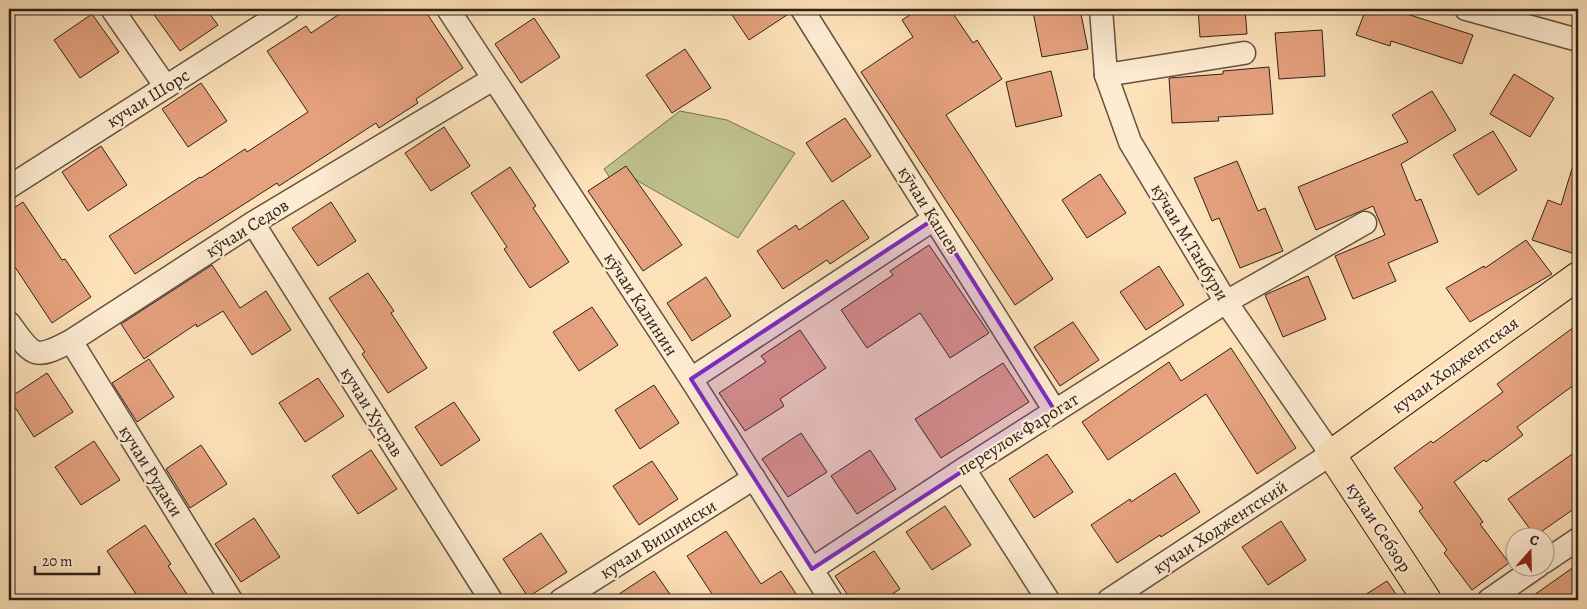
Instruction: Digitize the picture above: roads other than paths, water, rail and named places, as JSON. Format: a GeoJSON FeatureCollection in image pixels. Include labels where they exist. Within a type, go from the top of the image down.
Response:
{"type":"FeatureCollection","features":[{"type":"Feature","properties":{"kind":"main road","name":"кучаи Ходжентская"},"geometry":{"type":"LineString","coordinates":[[1331,454],[1578,276]]}},
{"type":"Feature","properties":{"kind":"main road","name":"кучаи Себзор"},"geometry":{"type":"LineString","coordinates":[[1331,454],[1427,600]]}},
{"type":"Feature","properties":{"kind":"street"},"geometry":{"type":"LineString","coordinates":[[112,9],[166,87]]}},
{"type":"Feature","properties":{"kind":"street","name":"кучаи Шорс"},"geometry":{"type":"LineString","coordinates":[[9,187],[288,9]]}},
{"type":"Feature","properties":{"kind":"street","name":"кӯчаи Калинин"},"geometry":{"type":"LineString","coordinates":[[448,9],[691,379],[831,600]]}},
{"type":"Feature","properties":{"kind":"street","name":"кӯчаи Кашев"},"geometry":{"type":"LineString","coordinates":[[802,9],[1055,411]]}},
{"type":"Feature","properties":{"kind":"street","name":"кӯчаи М.Танбури"},"geometry":{"type":"LineString","coordinates":[[1101,9],[1106,75],[1130,142],[1226,302],[1331,454]]}},
{"type":"Feature","properties":{"kind":"street"},"geometry":{"type":"LineString","coordinates":[[1466,9],[1578,40]]}},
{"type":"Feature","properties":{"kind":"street"},"geometry":{"type":"LineString","coordinates":[[1106,75],[1244,53]]}},
{"type":"Feature","properties":{"kind":"street","name":"кӯчаи Седов"},"geometry":{"type":"LineString","coordinates":[[9,324],[26,347],[36,353],[50,352],[72,341],[253,223],[493,79]]}},
{"type":"Feature","properties":{"kind":"street"},"geometry":{"type":"LineString","coordinates":[[691,379],[934,219]]}},
{"type":"Feature","properties":{"kind":"street","name":"кучаи Хусрав"},"geometry":{"type":"LineString","coordinates":[[253,223],[491,600]]}},
{"type":"Feature","properties":{"kind":"street","name":"переулок Фарогат"},"geometry":{"type":"LineString","coordinates":[[812,569],[964,468],[1226,302],[1364,223]]}},
{"type":"Feature","properties":{"kind":"street","name":"кучаи Рудаки"},"geometry":{"type":"LineString","coordinates":[[72,341],[231,600]]}},
{"type":"Feature","properties":{"kind":"street","name":"кучаи Ходжентский"},"geometry":{"type":"LineString","coordinates":[[1109,600],[1331,454]]}},
{"type":"Feature","properties":{"kind":"street"},"geometry":{"type":"LineString","coordinates":[[964,468],[1048,600]]}},
{"type":"Feature","properties":{"kind":"street","name":"кучаи Вишински"},"geometry":{"type":"LineString","coordinates":[[561,600],[754,478]]}},
{"type":"Feature","properties":{"kind":"street"},"geometry":{"type":"LineString","coordinates":[[1554,555],[1578,539]]}},
{"type":"Feature","properties":{"kind":"street"},"geometry":{"type":"LineString","coordinates":[[1489,600],[1524,576]]}}]}
